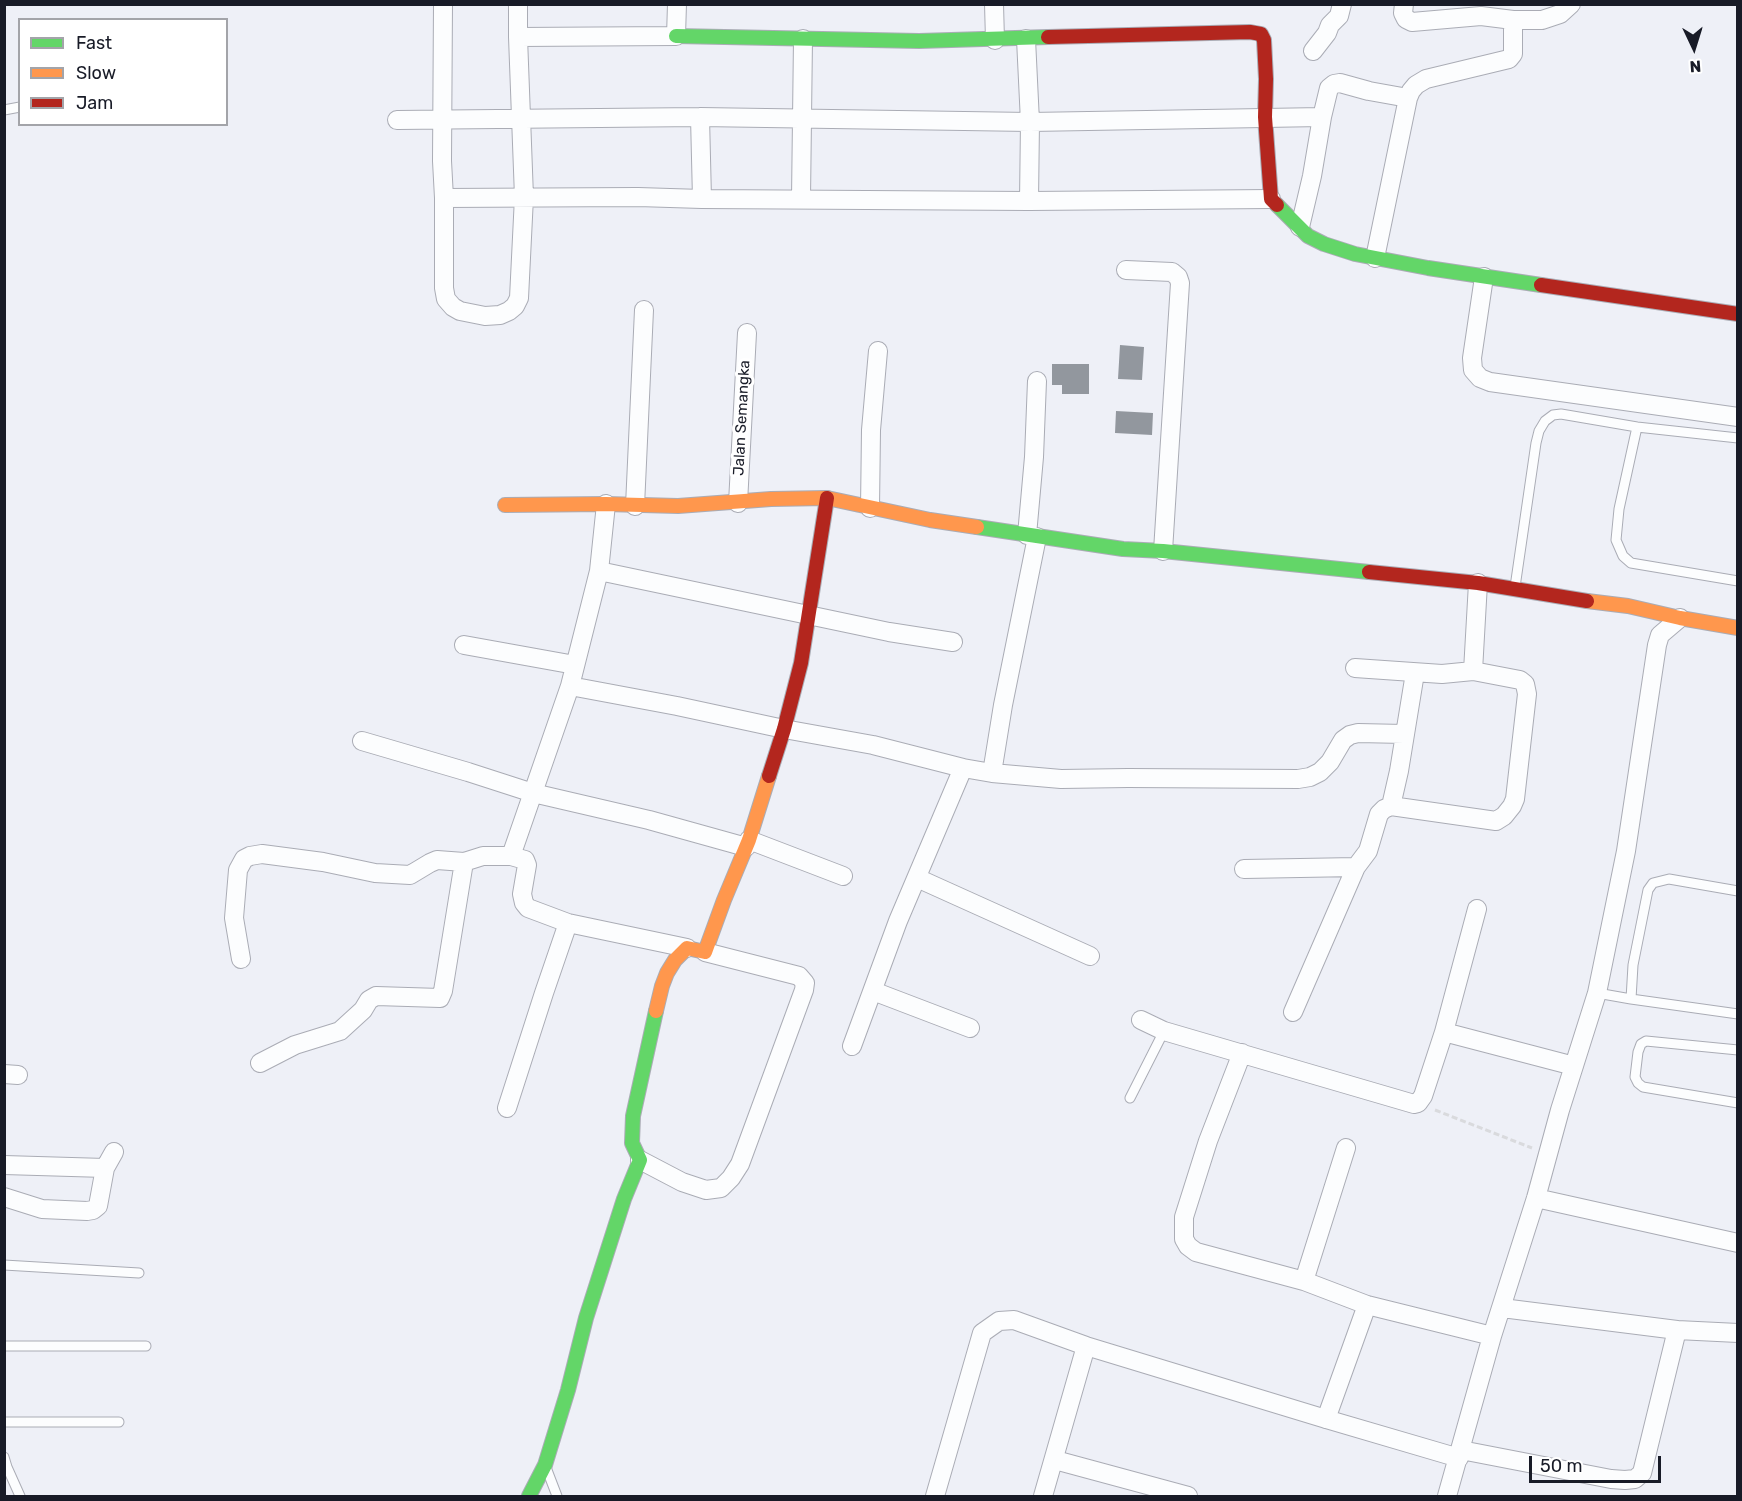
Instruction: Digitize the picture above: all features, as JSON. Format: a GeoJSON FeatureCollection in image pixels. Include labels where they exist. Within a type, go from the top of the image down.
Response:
{"type":"FeatureCollection","features":[{"type":"Feature","properties":{"kind":"street"},"geometry":{"type":"LineString","coordinates":[[443,4],[444,288],[446,299],[453,307],[460,311],[485,316],[500,315],[509,311],[519,298],[524,197],[518,4]]}},
{"type":"Feature","properties":{"kind":"street"},"geometry":{"type":"LineString","coordinates":[[676,4],[676,36]]}},
{"type":"Feature","properties":{"kind":"street"},"geometry":{"type":"LineString","coordinates":[[994,4],[995,40]]}},
{"type":"Feature","properties":{"kind":"street"},"geometry":{"type":"LineString","coordinates":[[1312,51],[1339,16],[1342,4]]}},
{"type":"Feature","properties":{"kind":"street"},"geometry":{"type":"LineString","coordinates":[[1404,4],[1403,12],[1406,19],[1412,22],[1481,16],[1513,20],[1542,20],[1560,14],[1571,4]]}},
{"type":"Feature","properties":{"kind":"street"},"geometry":{"type":"LineString","coordinates":[[1375,258],[1408,98],[1416,85],[1426,79],[1509,59],[1513,54],[1513,20]]}},
{"type":"Feature","properties":{"kind":"street"},"geometry":{"type":"LineString","coordinates":[[518,37],[676,36],[919,41],[1250,32],[1261,34],[1266,79],[1265,117],[1271,199],[1308,236],[1324,244],[1375,258],[1428,268],[1737,314]]}},
{"type":"Feature","properties":{"kind":"street"},"geometry":{"type":"LineString","coordinates":[[801,198],[803,39]]}},
{"type":"Feature","properties":{"kind":"street"},"geometry":{"type":"LineString","coordinates":[[1026,39],[1030,122],[1029,201]]}},
{"type":"Feature","properties":{"kind":"street"},"geometry":{"type":"LineString","coordinates":[[1300,227],[1329,87],[1340,83],[1408,98]]}},
{"type":"Feature","properties":{"kind":"street"},"geometry":{"type":"LineString","coordinates":[[397,120],[700,117],[1030,122],[1322,117]]}},
{"type":"Feature","properties":{"kind":"street"},"geometry":{"type":"LineString","coordinates":[[700,117],[702,199]]}},
{"type":"Feature","properties":{"kind":"street"},"geometry":{"type":"LineString","coordinates":[[444,198],[638,197],[1029,201],[1271,199]]}},
{"type":"Feature","properties":{"kind":"street"},"geometry":{"type":"LineString","coordinates":[[1126,270],[1172,272],[1178,277],[1180,284],[1163,551]]}},
{"type":"Feature","properties":{"kind":"street"},"geometry":{"type":"LineString","coordinates":[[1484,276],[1472,358],[1473,370],[1480,378],[1490,382],[1737,417]]}},
{"type":"Feature","properties":{"kind":"street"},"geometry":{"type":"LineString","coordinates":[[635,506],[644,310]]}},
{"type":"Feature","properties":{"kind":"street","name":"Jalan Semangka"},"geometry":{"type":"LineString","coordinates":[[738,503],[747,333]]}},
{"type":"Feature","properties":{"kind":"street"},"geometry":{"type":"LineString","coordinates":[[870,508],[871,430],[878,351]]}},
{"type":"Feature","properties":{"kind":"street"},"geometry":{"type":"LineString","coordinates":[[992,772],[1032,536],[1037,381]]}},
{"type":"Feature","properties":{"kind":"street"},"geometry":{"type":"LineString","coordinates":[[241,959],[234,918],[236,889],[238,870],[244,859],[250,856],[262,854],[323,862],[375,873],[410,875],[437,860],[464,862],[483,856],[511,855],[525,860],[527,865],[522,894],[528,908],[568,923],[696,950],[799,976],[805,983],[804,990],[740,1164],[721,1188],[706,1190],[682,1182],[640,1160],[632,1143],[633,1116],[662,986],[667,973],[675,960],[696,950],[724,900],[747,843],[784,729],[801,663],[827,498]]}},
{"type":"Feature","properties":{"kind":"street"},"geometry":{"type":"LineString","coordinates":[[505,505],[678,506],[771,499],[827,498],[930,520],[1032,536],[1123,549],[1163,551],[1478,583],[1628,606],[1737,628]]}},
{"type":"Feature","properties":{"kind":"street"},"geometry":{"type":"LineString","coordinates":[[511,855],[570,686],[598,571],[606,504]]}},
{"type":"Feature","properties":{"kind":"street"},"geometry":{"type":"LineString","coordinates":[[598,571],[889,632],[953,642]]}},
{"type":"Feature","properties":{"kind":"street"},"geometry":{"type":"LineString","coordinates":[[1473,671],[1478,583]]}},
{"type":"Feature","properties":{"kind":"street"},"geometry":{"type":"LineString","coordinates":[[1447,1497],[1492,1336],[1597,993],[1626,851],[1657,645],[1660,635],[1680,618]]}},
{"type":"Feature","properties":{"kind":"street"},"geometry":{"type":"LineString","coordinates":[[464,645],[575,665]]}},
{"type":"Feature","properties":{"kind":"street"},"geometry":{"type":"LineString","coordinates":[[1293,1012],[1356,867],[1368,851],[1379,814],[1384,809],[1391,806],[1496,821],[1504,816],[1515,799],[1527,694],[1525,684],[1520,680],[1473,671],[1442,674],[1355,668]]}},
{"type":"Feature","properties":{"kind":"street"},"geometry":{"type":"LineString","coordinates":[[1391,806],[1415,673]]}},
{"type":"Feature","properties":{"kind":"street"},"geometry":{"type":"LineString","coordinates":[[570,686],[873,745],[963,768],[1061,779],[1298,779],[1310,777],[1320,771],[1330,762],[1343,740],[1350,735],[1404,734]]}},
{"type":"Feature","properties":{"kind":"street"},"geometry":{"type":"LineString","coordinates":[[362,741],[533,794],[747,843],[843,876]]}},
{"type":"Feature","properties":{"kind":"street"},"geometry":{"type":"LineString","coordinates":[[852,1046],[898,921],[963,768]]}},
{"type":"Feature","properties":{"kind":"street"},"geometry":{"type":"LineString","coordinates":[[260,1063],[295,1045],[340,1031],[356,1018],[369,1000],[376,996],[440,998],[464,862]]}},
{"type":"Feature","properties":{"kind":"street"},"geometry":{"type":"LineString","coordinates":[[1244,869],[1356,867]]}},
{"type":"Feature","properties":{"kind":"street"},"geometry":{"type":"LineString","coordinates":[[917,878],[1090,956]]}},
{"type":"Feature","properties":{"kind":"street"},"geometry":{"type":"LineString","coordinates":[[1141,1020],[1164,1031],[1418,1104],[1423,1096],[1444,1032],[1477,909]]}},
{"type":"Feature","properties":{"kind":"street"},"geometry":{"type":"LineString","coordinates":[[507,1108],[568,923]]}},
{"type":"Feature","properties":{"kind":"street"},"geometry":{"type":"LineString","coordinates":[[873,991],[970,1028]]}},
{"type":"Feature","properties":{"kind":"street"},"geometry":{"type":"LineString","coordinates":[[1444,1032],[1574,1066]]}},
{"type":"Feature","properties":{"kind":"street"},"geometry":{"type":"LineString","coordinates":[[1242,1053],[1208,1141],[1184,1217],[1184,1239],[1188,1246],[1197,1252],[1304,1281],[1367,1305],[1492,1336]]}},
{"type":"Feature","properties":{"kind":"street"},"geometry":{"type":"LineString","coordinates":[[1304,1281],[1346,1148]]}},
{"type":"Feature","properties":{"kind":"street"},"geometry":{"type":"LineString","coordinates":[[4,1197],[42,1209],[87,1212],[93,1210],[98,1206],[105,1168],[114,1152]]}},
{"type":"Feature","properties":{"kind":"street"},"geometry":{"type":"LineString","coordinates":[[529,1497],[545,1465],[568,1390],[586,1318],[624,1199],[640,1160]]}},
{"type":"Feature","properties":{"kind":"street"},"geometry":{"type":"LineString","coordinates":[[4,1165],[105,1168]]}},
{"type":"Feature","properties":{"kind":"street"},"geometry":{"type":"LineString","coordinates":[[1536,1197],[1737,1244]]}},
{"type":"Feature","properties":{"kind":"street"},"geometry":{"type":"LineString","coordinates":[[1326,1419],[1367,1305]]}},
{"type":"Feature","properties":{"kind":"street"},"geometry":{"type":"LineString","coordinates":[[1502,1308],[1677,1330],[1737,1333]]}},
{"type":"Feature","properties":{"kind":"street"},"geometry":{"type":"LineString","coordinates":[[935,1497],[982,1333],[999,1321],[1014,1320],[1086,1346],[1326,1419],[1460,1454],[1625,1480],[1635,1479],[1642,1473],[1677,1330]]}},
{"type":"Feature","properties":{"kind":"street"},"geometry":{"type":"LineString","coordinates":[[1043,1497],[1086,1346]]}},
{"type":"Feature","properties":{"kind":"street"},"geometry":{"type":"LineString","coordinates":[[1055,1460],[1188,1497]]}},
{"type":"Feature","properties":{"kind":"lane"},"geometry":{"type":"LineString","coordinates":[[1515,590],[1536,443],[1545,421],[1553,415],[1561,414],[1737,438]]}},
{"type":"Feature","properties":{"kind":"lane"},"geometry":{"type":"LineString","coordinates":[[1637,426],[1619,509],[1616,540],[1623,556],[1630,563],[1737,581]]}},
{"type":"Feature","properties":{"kind":"lane"},"geometry":{"type":"LineString","coordinates":[[1632,999],[1634,965],[1647,890],[1653,883],[1669,879],[1737,891]]}},
{"type":"Feature","properties":{"kind":"lane"},"geometry":{"type":"LineString","coordinates":[[1597,993],[1737,1014]]}},
{"type":"Feature","properties":{"kind":"lane"},"geometry":{"type":"LineString","coordinates":[[1130,1098],[1164,1031]]}},
{"type":"Feature","properties":{"kind":"lane"},"geometry":{"type":"LineString","coordinates":[[1737,1050],[1646,1041],[1641,1044],[1638,1052],[1635,1077],[1643,1087],[1737,1103]]}},
{"type":"Feature","properties":{"kind":"lane"},"geometry":{"type":"LineString","coordinates":[[4,1265],[139,1273]]}},
{"type":"Feature","properties":{"kind":"lane"},"geometry":{"type":"LineString","coordinates":[[4,1346],[146,1346]]}},
{"type":"Feature","properties":{"kind":"lane"},"geometry":{"type":"LineString","coordinates":[[4,1422],[118,1422]]}},
{"type":"Feature","properties":{"kind":"lane"},"geometry":{"type":"LineString","coordinates":[[4,1457],[20,1497]]}},
{"type":"Feature","properties":{"kind":"lane"},"geometry":{"type":"LineString","coordinates":[[545,1465],[557,1497]]}},
{"type":"Feature","properties":{"kind":"path"},"geometry":{"type":"LineString","coordinates":[[1418,1104],[1548,1154]]}},
{"type":"Feature","properties":{"kind":"building"},"geometry":{"type":"Polygon","coordinates":[[[1120,345],[1144,347],[1142,380],[1118,379],[1120,345]]]}},
{"type":"Feature","properties":{"kind":"building"},"geometry":{"type":"Polygon","coordinates":[[[1052,364],[1089,364],[1089,394],[1062,394],[1062,385],[1052,385],[1052,364]]]}},
{"type":"Feature","properties":{"kind":"building"},"geometry":{"type":"Polygon","coordinates":[[[1116,411],[1153,413],[1152,435],[1115,433],[1116,411]]]}},
{"type":"Feature","properties":{"kind":"traffic: fast"},"geometry":{"type":"LineString","coordinates":[[676,36],[919,41],[1048,37]]}},
{"type":"Feature","properties":{"kind":"traffic: fast"},"geometry":{"type":"LineString","coordinates":[[1277,205],[1308,236],[1355,254],[1428,268],[1541,285]]}},
{"type":"Feature","properties":{"kind":"traffic: fast"},"geometry":{"type":"LineString","coordinates":[[977,527],[1123,549],[1369,572]]}},
{"type":"Feature","properties":{"kind":"traffic: fast"},"geometry":{"type":"LineString","coordinates":[[529,1496],[545,1465],[568,1390],[586,1318],[624,1199],[640,1160],[632,1143],[633,1116],[656,1011]]}},
{"type":"Feature","properties":{"kind":"traffic: slow"},"geometry":{"type":"LineString","coordinates":[[505,505],[678,506],[771,499],[827,498],[930,520],[977,527]]}},
{"type":"Feature","properties":{"kind":"traffic: slow"},"geometry":{"type":"LineString","coordinates":[[1587,601],[1628,606],[1738,628]]}},
{"type":"Feature","properties":{"kind":"traffic: slow"},"geometry":{"type":"LineString","coordinates":[[656,1011],[662,986],[675,960],[687,948],[705,952],[749,840],[769,776]]}},
{"type":"Feature","properties":{"kind":"traffic: jam"},"geometry":{"type":"LineString","coordinates":[[1048,37],[1250,32],[1261,34],[1264,40],[1265,117],[1271,199],[1277,205]]}},
{"type":"Feature","properties":{"kind":"traffic: jam"},"geometry":{"type":"LineString","coordinates":[[1541,285],[1738,314]]}},
{"type":"Feature","properties":{"kind":"traffic: jam"},"geometry":{"type":"LineString","coordinates":[[769,776],[801,663],[827,498]]}},
{"type":"Feature","properties":{"kind":"traffic: jam"},"geometry":{"type":"LineString","coordinates":[[1369,572],[1478,583],[1587,601]]}}]}
